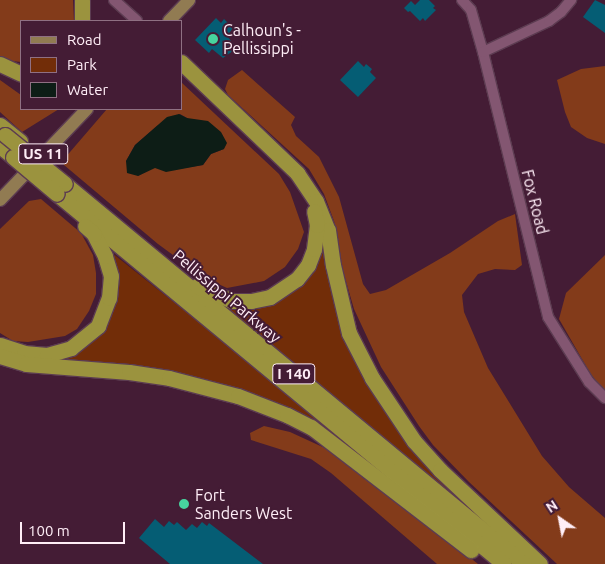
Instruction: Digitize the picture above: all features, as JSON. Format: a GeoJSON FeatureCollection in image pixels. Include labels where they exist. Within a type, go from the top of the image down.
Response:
{"type":"FeatureCollection","features":[{"type":"Feature","properties":{"kind":"highway"},"geometry":{"type":"LineString","coordinates":[[82,0],[82,20]]}},
{"type":"Feature","properties":{"kind":"highway"},"geometry":{"type":"LineString","coordinates":[[182,63],[297,173],[316,201],[328,230],[333,265],[349,333],[372,378],[414,441],[440,470],[540,564]]}},
{"type":"Feature","properties":{"kind":"highway"},"geometry":{"type":"LineString","coordinates":[[0,64],[19,72]]}},
{"type":"Feature","properties":{"kind":"highway"},"geometry":{"type":"LineString","coordinates":[[1,134],[32,151],[190,281],[206,291],[232,300],[251,302],[270,297],[297,280],[308,265],[314,249],[317,224],[310,201],[288,171],[191,78],[182,74]]}},
{"type":"Feature","properties":{"kind":"highway","name":"Pellissippi Parkway"},"geometry":{"type":"LineString","coordinates":[[1,134],[6,154],[61,189],[524,564]]}},
{"type":"Feature","properties":{"kind":"highway","name":"Pellissippi Parkway"},"geometry":{"type":"LineString","coordinates":[[1,134],[61,189],[504,564]]}},
{"type":"Feature","properties":{"kind":"highway"},"geometry":{"type":"LineString","coordinates":[[0,345],[24,353],[47,355],[72,348],[98,326],[110,298],[111,276],[105,256],[94,234],[61,204],[61,189]]}},
{"type":"Feature","properties":{"kind":"highway"},"geometry":{"type":"LineString","coordinates":[[0,356],[26,364],[128,372],[169,378],[238,396],[287,415],[311,427],[490,564]]}},
{"type":"Feature","properties":{"kind":"main road"},"geometry":{"type":"LineString","coordinates":[[170,20],[189,0]]}},
{"type":"Feature","properties":{"kind":"main road","name":"US 11"},"geometry":{"type":"LineString","coordinates":[[0,200],[86,110]]}},
{"type":"Feature","properties":{"kind":"street"},"geometry":{"type":"LineString","coordinates":[[114,0],[136,20]]}},
{"type":"Feature","properties":{"kind":"street","name":"Fox Road"},"geometry":{"type":"LineString","coordinates":[[462,0],[471,10],[483,52],[548,317],[589,382],[605,398]]}},
{"type":"Feature","properties":{"kind":"street"},"geometry":{"type":"LineString","coordinates":[[483,52],[548,20],[560,12],[571,0]]}},
{"type":"Feature","properties":{"kind":"green space"},"geometry":{"type":"Polygon","coordinates":[[[107,249],[331,427],[327,431],[227,387],[37,362],[102,322],[107,249]]]}},
{"type":"Feature","properties":{"kind":"green space"},"geometry":{"type":"Polygon","coordinates":[[[325,250],[375,385],[482,520],[223,305],[253,306],[321,251],[325,250]]]}},
{"type":"Feature","properties":{"kind":"shaded area"},"geometry":{"type":"Polygon","coordinates":[[[0,0],[73,0],[74,20],[20,20],[20,62],[0,59],[0,0]]]}},
{"type":"Feature","properties":{"kind":"shaded area"},"geometry":{"type":"Polygon","coordinates":[[[605,66],[605,144],[587,138],[571,127],[557,80],[581,69],[605,66]]]}},
{"type":"Feature","properties":{"kind":"shaded area"},"geometry":{"type":"Polygon","coordinates":[[[242,70],[295,117],[291,125],[296,136],[319,157],[339,197],[363,284],[370,294],[386,290],[450,253],[498,221],[515,214],[522,265],[515,270],[495,269],[478,274],[462,295],[464,312],[488,368],[542,456],[569,487],[605,518],[605,564],[557,564],[469,482],[433,445],[419,426],[381,367],[354,309],[343,271],[334,221],[324,194],[309,169],[228,95],[225,89],[228,80],[242,70]]]}},
{"type":"Feature","properties":{"kind":"shaded area"},"geometry":{"type":"Polygon","coordinates":[[[0,80],[20,94],[20,110],[57,110],[22,132],[0,112],[0,80]]]}},
{"type":"Feature","properties":{"kind":"shaded area"},"geometry":{"type":"Polygon","coordinates":[[[182,83],[279,174],[290,192],[304,232],[298,249],[285,267],[264,281],[227,288],[203,277],[158,244],[64,165],[64,159],[106,110],[182,110],[182,83]],[[180,114],[157,126],[135,145],[126,161],[138,176],[155,167],[166,171],[203,165],[211,154],[224,149],[180,114]]]}},
{"type":"Feature","properties":{"kind":"shaded area"},"geometry":{"type":"Polygon","coordinates":[[[41,199],[81,233],[93,255],[96,273],[96,294],[89,311],[77,329],[65,336],[28,342],[13,341],[0,333],[0,229],[29,201],[41,199]]]}},
{"type":"Feature","properties":{"kind":"shaded area"},"geometry":{"type":"Polygon","coordinates":[[[605,255],[605,393],[590,373],[559,319],[566,293],[605,255]]]}},
{"type":"Feature","properties":{"kind":"shaded area"},"geometry":{"type":"Polygon","coordinates":[[[264,426],[290,432],[327,449],[378,483],[478,564],[437,564],[331,473],[311,459],[251,440],[250,433],[264,426]]]}},
{"type":"Feature","properties":{"kind":"water"},"geometry":{"type":"Polygon","coordinates":[[[179,114],[187,118],[208,121],[221,132],[227,143],[224,149],[211,154],[203,165],[166,172],[155,168],[138,176],[127,173],[126,161],[135,145],[167,117],[179,114]]]}},
{"type":"Feature","properties":{"kind":"building"},"geometry":{"type":"Polygon","coordinates":[[[420,0],[429,0],[436,10],[425,21],[423,18],[420,21],[404,8],[411,1],[415,5],[420,0]]]}},
{"type":"Feature","properties":{"kind":"building"},"geometry":{"type":"Polygon","coordinates":[[[595,0],[605,5],[605,33],[583,17],[595,0]]]}},
{"type":"Feature","properties":{"kind":"building","name":"Calhoun's - Pellissippi"},"geometry":{"type":"Polygon","coordinates":[[[216,18],[221,23],[224,19],[233,28],[227,36],[237,48],[223,58],[212,49],[209,53],[195,40],[216,18]]]}},
{"type":"Feature","properties":{"kind":"building"},"geometry":{"type":"Polygon","coordinates":[[[358,61],[364,67],[366,64],[372,69],[370,72],[376,78],[358,97],[340,80],[358,61]]]}},
{"type":"Feature","properties":{"kind":"building"},"geometry":{"type":"Polygon","coordinates":[[[155,519],[164,527],[169,521],[174,525],[177,522],[186,530],[192,524],[197,528],[202,522],[207,526],[209,523],[263,564],[170,564],[139,538],[155,519]]]}},
{"type":"Feature","properties":{"kind":"place","name":"Calhoun's - Pellissippi"},"geometry":{"type":"Point","coordinates":[213,39]}},
{"type":"Feature","properties":{"kind":"place","name":"Fort Sanders West"},"geometry":{"type":"Point","coordinates":[184,504]}}]}
